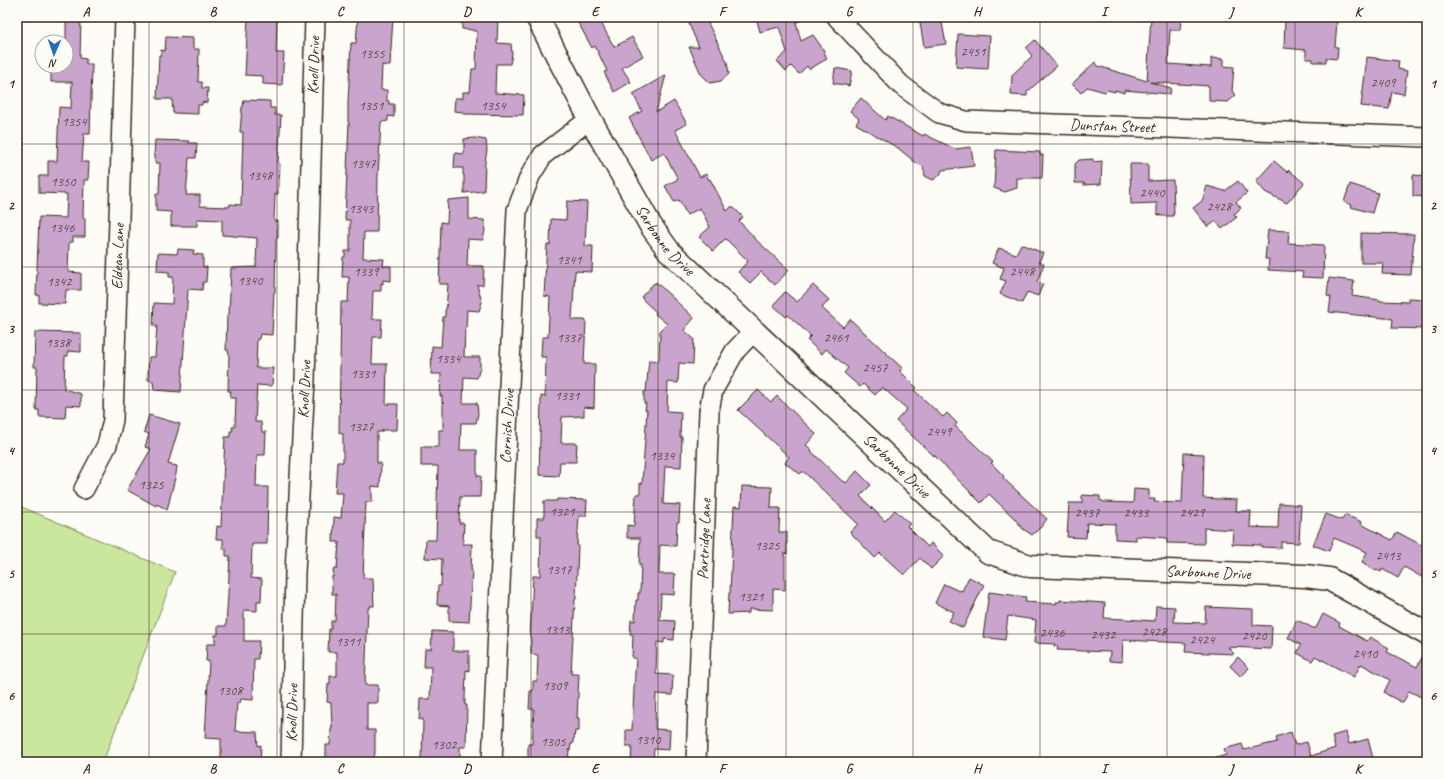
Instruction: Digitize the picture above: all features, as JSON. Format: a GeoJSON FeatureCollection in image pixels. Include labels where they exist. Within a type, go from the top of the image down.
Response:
{"type":"FeatureCollection","features":[{"type":"Feature","properties":{"kind":"street","name":"Eldean Lane"},"geometry":{"type":"LineString","coordinates":[[84,490],[107,445],[113,420],[125,17]]}},
{"type":"Feature","properties":{"kind":"street","name":"Knoll Drive"},"geometry":{"type":"LineString","coordinates":[[292,762],[295,573],[306,380],[315,17]]}},
{"type":"Feature","properties":{"kind":"street","name":"Sarbonne Drive"},"geometry":{"type":"LineString","coordinates":[[537,17],[590,119],[651,226],[669,251],[988,552],[1030,566],[1306,576],[1329,579],[1427,634]]}},
{"type":"Feature","properties":{"kind":"street","name":"Dunstan Street"},"geometry":{"type":"LineString","coordinates":[[837,17],[901,85],[939,113],[966,121],[1427,137]]}},
{"type":"Feature","properties":{"kind":"street","name":"Cornish Drive"},"geometry":{"type":"LineString","coordinates":[[492,762],[517,210],[530,176],[543,156],[590,119]]}},
{"type":"Feature","properties":{"kind":"street","name":"Partridge Lane"},"geometry":{"type":"LineString","coordinates":[[696,762],[709,411],[713,390],[735,351],[754,331]]}},
{"type":"Feature","properties":{"kind":"green space"},"geometry":{"type":"Polygon","coordinates":[[[17,505],[175,572],[103,762],[17,762],[17,505]]]}},
{"type":"Feature","properties":{"kind":"building"},"geometry":{"type":"Polygon","coordinates":[[[66,17],[81,17],[80,58],[86,59],[86,64],[92,64],[90,134],[84,134],[82,162],[89,162],[88,180],[84,180],[83,218],[85,218],[85,237],[73,237],[73,242],[69,242],[68,272],[81,273],[81,290],[66,290],[65,304],[39,303],[39,295],[36,295],[39,217],[66,218],[67,194],[39,193],[39,176],[48,176],[48,161],[57,161],[59,107],[71,108],[72,82],[51,82],[51,74],[74,74],[74,34],[66,34],[66,17]]]}},
{"type":"Feature","properties":{"kind":"building"},"geometry":{"type":"Polygon","coordinates":[[[248,17],[277,17],[276,53],[284,53],[282,85],[263,84],[263,76],[245,75],[248,17]]]}},
{"type":"Feature","properties":{"kind":"building"},"geometry":{"type":"Polygon","coordinates":[[[358,17],[393,17],[390,66],[382,65],[381,90],[387,90],[387,101],[389,101],[389,104],[394,104],[394,117],[388,116],[388,121],[381,122],[377,232],[364,232],[363,258],[384,259],[383,266],[391,266],[391,281],[383,280],[383,284],[381,283],[381,291],[373,291],[372,319],[382,319],[381,337],[373,337],[372,364],[387,364],[386,404],[398,404],[397,430],[382,430],[382,432],[377,432],[377,463],[381,463],[380,487],[372,486],[372,502],[366,502],[363,578],[373,578],[374,606],[370,606],[370,608],[368,608],[365,685],[378,685],[378,703],[367,703],[367,730],[375,730],[375,754],[371,762],[326,761],[326,745],[330,745],[332,729],[331,703],[327,702],[328,684],[330,684],[330,676],[337,676],[337,652],[328,652],[329,629],[331,629],[331,621],[335,621],[336,594],[332,594],[332,576],[334,576],[333,569],[337,569],[339,542],[333,542],[334,517],[341,518],[343,493],[335,493],[337,462],[343,462],[343,434],[339,433],[341,302],[348,302],[349,277],[342,277],[343,257],[345,257],[345,251],[350,251],[350,220],[345,220],[349,122],[348,102],[351,43],[356,43],[358,17]]]}},
{"type":"Feature","properties":{"kind":"building"},"geometry":{"type":"Polygon","coordinates":[[[462,17],[498,17],[497,43],[511,44],[512,54],[510,64],[496,64],[495,93],[524,95],[523,115],[463,114],[463,112],[454,111],[455,98],[463,98],[463,92],[470,92],[472,69],[476,69],[477,31],[462,29],[462,17]]]}},
{"type":"Feature","properties":{"kind":"building"},"geometry":{"type":"Polygon","coordinates":[[[575,17],[598,17],[614,47],[632,37],[643,56],[622,68],[631,82],[614,92],[604,72],[607,71],[595,46],[592,48],[575,17]]]}},
{"type":"Feature","properties":{"kind":"building"},"geometry":{"type":"Polygon","coordinates":[[[686,17],[705,17],[727,62],[729,74],[721,81],[710,83],[701,74],[689,47],[699,47],[686,17]]]}},
{"type":"Feature","properties":{"kind":"building"},"geometry":{"type":"Polygon","coordinates":[[[756,17],[800,17],[800,21],[796,22],[801,41],[813,35],[823,49],[827,59],[809,69],[807,66],[799,74],[791,66],[786,71],[777,61],[787,52],[779,27],[760,32],[756,17]]]}},
{"type":"Feature","properties":{"kind":"building"},"geometry":{"type":"Polygon","coordinates":[[[919,17],[941,17],[946,44],[924,47],[919,17]]]}},
{"type":"Feature","properties":{"kind":"building"},"geometry":{"type":"Polygon","coordinates":[[[1151,17],[1181,17],[1180,30],[1170,30],[1168,64],[1211,67],[1211,58],[1224,59],[1224,66],[1234,67],[1232,91],[1236,95],[1228,102],[1209,101],[1209,86],[1150,82],[1171,88],[1170,94],[1124,90],[1124,93],[1115,90],[1115,92],[1107,90],[1105,92],[1087,87],[1081,93],[1072,84],[1095,62],[1098,66],[1147,81],[1151,17]]]}},
{"type":"Feature","properties":{"kind":"building"},"geometry":{"type":"Polygon","coordinates":[[[1285,17],[1313,17],[1313,20],[1337,21],[1335,47],[1338,47],[1337,59],[1326,58],[1326,62],[1313,62],[1313,59],[1306,59],[1306,50],[1284,48],[1285,17]]]}},
{"type":"Feature","properties":{"kind":"building"},"geometry":{"type":"Polygon","coordinates":[[[958,34],[990,36],[988,69],[956,67],[958,34]]]}},
{"type":"Feature","properties":{"kind":"building"},"geometry":{"type":"Polygon","coordinates":[[[166,37],[193,38],[193,49],[199,49],[198,82],[202,82],[202,88],[208,88],[207,103],[202,102],[202,105],[198,105],[198,114],[173,113],[172,99],[157,99],[159,55],[161,55],[161,50],[165,51],[166,37]]]}},
{"type":"Feature","properties":{"kind":"building"},"geometry":{"type":"Polygon","coordinates":[[[1035,40],[1057,66],[1027,92],[1027,96],[1011,95],[1012,75],[1032,56],[1026,48],[1035,40]]]}},
{"type":"Feature","properties":{"kind":"building"},"geometry":{"type":"Polygon","coordinates":[[[1367,57],[1399,61],[1398,69],[1407,71],[1404,94],[1392,92],[1389,109],[1361,106],[1367,57]]]}},
{"type":"Feature","properties":{"kind":"building"},"geometry":{"type":"Polygon","coordinates":[[[835,68],[852,71],[849,86],[833,83],[835,68]]]}},
{"type":"Feature","properties":{"kind":"building"},"geometry":{"type":"Polygon","coordinates":[[[666,75],[656,112],[674,101],[687,124],[675,130],[700,177],[706,174],[727,211],[732,206],[743,217],[739,221],[753,237],[789,270],[775,285],[761,272],[750,283],[738,272],[748,261],[727,240],[725,239],[713,251],[699,237],[710,227],[700,208],[687,215],[679,200],[674,202],[665,186],[678,179],[664,153],[651,160],[629,118],[642,111],[633,94],[666,75]]]}},
{"type":"Feature","properties":{"kind":"building"},"geometry":{"type":"Polygon","coordinates":[[[861,98],[885,120],[888,116],[923,136],[924,134],[955,149],[971,147],[974,166],[942,170],[940,175],[933,180],[925,176],[923,166],[916,163],[898,148],[856,124],[859,119],[850,111],[861,98]]]}},
{"type":"Feature","properties":{"kind":"building"},"geometry":{"type":"Polygon","coordinates":[[[244,100],[270,101],[270,108],[275,108],[275,115],[281,115],[278,163],[280,164],[279,187],[278,194],[275,194],[274,221],[278,221],[278,238],[276,238],[275,292],[272,335],[260,334],[259,339],[257,339],[256,368],[273,368],[272,386],[257,385],[255,422],[261,422],[262,432],[266,432],[265,455],[257,455],[256,487],[268,487],[267,544],[252,544],[251,578],[262,579],[261,601],[257,601],[257,611],[244,610],[244,641],[259,641],[258,659],[254,659],[253,700],[241,699],[240,703],[237,703],[235,731],[257,732],[258,746],[261,745],[260,762],[221,762],[221,739],[205,738],[209,661],[206,661],[207,644],[215,644],[215,635],[218,635],[218,626],[226,626],[228,594],[230,556],[226,556],[226,549],[223,549],[223,539],[216,539],[217,526],[221,527],[225,437],[230,437],[230,431],[233,431],[232,427],[235,427],[236,398],[230,398],[231,391],[228,391],[229,355],[228,350],[226,350],[227,315],[229,315],[231,268],[256,267],[257,238],[222,235],[222,220],[197,219],[197,226],[171,226],[171,212],[156,211],[156,194],[159,194],[160,163],[155,163],[154,155],[155,140],[189,141],[189,143],[197,143],[196,158],[189,158],[186,195],[200,195],[200,206],[229,207],[230,204],[241,205],[243,132],[240,132],[244,100]]]}},
{"type":"Feature","properties":{"kind":"building"},"geometry":{"type":"Polygon","coordinates":[[[475,138],[486,140],[487,150],[484,191],[464,193],[463,168],[454,168],[455,153],[464,154],[464,139],[475,138]]]}},
{"type":"Feature","properties":{"kind":"building"},"geometry":{"type":"Polygon","coordinates":[[[996,150],[1040,152],[1040,155],[1043,155],[1042,178],[1017,178],[1017,188],[1005,192],[994,188],[996,150]]]}},
{"type":"Feature","properties":{"kind":"building"},"geometry":{"type":"Polygon","coordinates":[[[1093,159],[1093,162],[1102,161],[1101,184],[1083,185],[1084,183],[1075,183],[1075,164],[1079,160],[1093,159]]]}},
{"type":"Feature","properties":{"kind":"building"},"geometry":{"type":"Polygon","coordinates":[[[1274,161],[1287,172],[1289,170],[1304,183],[1287,203],[1265,192],[1256,181],[1274,161]]]}},
{"type":"Feature","properties":{"kind":"building"},"geometry":{"type":"Polygon","coordinates":[[[1130,164],[1148,164],[1148,181],[1173,180],[1173,216],[1162,216],[1157,214],[1157,203],[1131,204],[1130,164]]]}},
{"type":"Feature","properties":{"kind":"building"},"geometry":{"type":"Polygon","coordinates":[[[1413,175],[1427,176],[1427,197],[1413,196],[1413,175]]]}},
{"type":"Feature","properties":{"kind":"building"},"geometry":{"type":"Polygon","coordinates":[[[1238,181],[1247,193],[1236,202],[1241,208],[1234,214],[1237,217],[1222,229],[1216,221],[1208,227],[1193,208],[1202,201],[1207,186],[1225,191],[1238,181]]]}},
{"type":"Feature","properties":{"kind":"building"},"geometry":{"type":"Polygon","coordinates":[[[1350,184],[1378,193],[1372,213],[1351,207],[1352,205],[1344,202],[1350,184]]]}},
{"type":"Feature","properties":{"kind":"building"},"geometry":{"type":"Polygon","coordinates":[[[469,198],[469,219],[484,220],[485,230],[483,240],[468,239],[467,266],[484,266],[483,285],[477,285],[482,302],[479,311],[467,310],[465,329],[464,357],[480,357],[480,368],[477,378],[464,377],[463,403],[477,403],[478,414],[476,423],[461,423],[460,450],[477,450],[477,476],[481,476],[480,497],[460,497],[459,523],[464,523],[463,544],[472,544],[469,622],[449,621],[449,606],[437,605],[438,586],[441,586],[442,559],[425,558],[426,540],[436,540],[438,466],[421,466],[421,447],[439,447],[439,430],[443,430],[443,402],[442,403],[442,396],[440,396],[441,374],[431,374],[432,346],[441,347],[443,317],[445,317],[448,284],[439,284],[441,222],[447,223],[448,200],[469,198]]]}},
{"type":"Feature","properties":{"kind":"building"},"geometry":{"type":"Polygon","coordinates":[[[567,201],[587,202],[585,246],[593,246],[592,272],[575,271],[572,320],[586,320],[584,364],[595,364],[594,408],[584,407],[584,416],[562,417],[561,443],[577,443],[576,462],[560,462],[559,476],[539,475],[541,396],[545,397],[546,357],[541,357],[542,337],[548,337],[550,297],[544,296],[547,244],[550,245],[551,219],[566,220],[567,201]]]}},
{"type":"Feature","properties":{"kind":"building"},"geometry":{"type":"Polygon","coordinates":[[[1268,230],[1289,231],[1288,243],[1324,245],[1323,278],[1302,277],[1303,272],[1268,270],[1269,259],[1265,259],[1268,230]]]}},
{"type":"Feature","properties":{"kind":"building"},"geometry":{"type":"Polygon","coordinates":[[[1361,233],[1414,234],[1411,275],[1382,274],[1383,263],[1361,263],[1361,233]]]}},
{"type":"Feature","properties":{"kind":"building"},"geometry":{"type":"Polygon","coordinates":[[[1021,244],[1043,253],[1039,262],[1044,264],[1037,282],[1043,284],[1038,296],[1027,292],[1022,303],[1000,294],[1006,281],[1000,279],[1004,268],[992,263],[999,248],[1016,254],[1021,244]]]}},
{"type":"Feature","properties":{"kind":"building"},"geometry":{"type":"Polygon","coordinates":[[[178,249],[194,250],[193,254],[203,255],[203,267],[207,267],[206,282],[203,282],[202,290],[188,289],[181,392],[154,390],[153,381],[148,380],[149,357],[155,357],[157,326],[153,326],[154,303],[172,304],[173,277],[169,277],[169,272],[157,271],[158,253],[177,254],[178,249]]]}},
{"type":"Feature","properties":{"kind":"building"},"geometry":{"type":"Polygon","coordinates":[[[1329,278],[1354,281],[1352,296],[1380,301],[1408,302],[1408,298],[1427,299],[1427,329],[1392,328],[1393,319],[1329,312],[1331,297],[1327,296],[1329,278]]]}},
{"type":"Feature","properties":{"kind":"building"},"geometry":{"type":"Polygon","coordinates":[[[656,282],[694,318],[684,330],[694,339],[693,364],[679,363],[678,383],[668,382],[667,411],[681,412],[681,467],[665,466],[663,504],[680,505],[679,522],[677,522],[676,546],[660,545],[659,574],[675,574],[674,595],[661,594],[660,620],[675,621],[674,640],[664,639],[664,643],[657,642],[656,674],[673,675],[672,695],[656,694],[655,729],[670,730],[669,750],[654,749],[653,762],[631,762],[632,746],[626,746],[626,730],[632,730],[636,658],[632,658],[633,635],[630,635],[631,620],[635,621],[636,600],[638,600],[638,593],[640,593],[641,565],[639,565],[640,538],[627,538],[627,525],[634,526],[636,494],[640,494],[640,483],[642,484],[647,410],[645,410],[646,404],[644,403],[644,392],[646,392],[649,360],[659,361],[660,331],[667,324],[655,314],[656,312],[641,297],[656,282]]]}},
{"type":"Feature","properties":{"kind":"building"},"geometry":{"type":"Polygon","coordinates":[[[813,285],[829,300],[822,308],[843,327],[850,319],[902,368],[900,371],[917,388],[914,390],[943,417],[947,413],[957,423],[955,426],[993,462],[991,463],[1004,476],[1003,478],[1047,519],[1041,527],[1032,535],[1023,529],[1015,519],[989,494],[981,503],[934,455],[896,421],[907,409],[882,387],[875,395],[863,384],[860,387],[844,373],[848,368],[826,349],[822,354],[807,340],[811,336],[788,315],[786,317],[773,305],[785,292],[797,302],[813,285]]]}},
{"type":"Feature","properties":{"kind":"building"},"geometry":{"type":"Polygon","coordinates":[[[35,332],[81,333],[81,352],[68,351],[68,356],[65,356],[64,389],[81,394],[81,406],[66,405],[65,418],[39,417],[39,410],[36,410],[37,367],[34,367],[35,332]]]}},
{"type":"Feature","properties":{"kind":"building"},"geometry":{"type":"Polygon","coordinates":[[[758,390],[771,402],[777,396],[816,434],[806,445],[843,482],[844,481],[846,483],[857,471],[871,485],[860,496],[885,521],[895,510],[910,524],[907,526],[928,547],[931,543],[944,556],[931,569],[920,558],[904,575],[880,553],[875,558],[850,532],[858,524],[804,472],[800,474],[785,463],[789,457],[738,410],[758,390]]]}},
{"type":"Feature","properties":{"kind":"building"},"geometry":{"type":"Polygon","coordinates":[[[149,415],[180,424],[168,464],[177,466],[167,510],[157,504],[156,506],[127,490],[151,449],[145,447],[149,434],[144,432],[149,415]]]}},
{"type":"Feature","properties":{"kind":"building"},"geometry":{"type":"Polygon","coordinates":[[[1184,453],[1204,454],[1203,498],[1237,500],[1236,511],[1251,511],[1250,527],[1278,528],[1279,503],[1301,505],[1299,543],[1281,542],[1281,548],[1261,547],[1261,545],[1232,544],[1233,530],[1204,528],[1204,544],[1167,543],[1167,538],[1136,536],[1136,540],[1115,539],[1115,524],[1087,523],[1086,538],[1067,537],[1069,503],[1082,503],[1082,495],[1100,496],[1100,500],[1104,502],[1133,503],[1134,489],[1149,490],[1149,499],[1155,499],[1154,502],[1182,503],[1184,453]]]}},
{"type":"Feature","properties":{"kind":"building"},"geometry":{"type":"Polygon","coordinates":[[[742,486],[772,487],[771,508],[780,508],[779,532],[787,532],[787,554],[785,553],[785,590],[773,589],[773,610],[749,609],[749,613],[728,614],[734,506],[741,507],[742,486]]]}},
{"type":"Feature","properties":{"kind":"building"},"geometry":{"type":"Polygon","coordinates":[[[557,499],[587,500],[586,516],[579,516],[576,599],[571,674],[579,674],[577,718],[579,718],[579,731],[575,731],[573,744],[571,744],[569,750],[568,762],[528,762],[528,744],[532,744],[534,709],[529,709],[530,691],[533,691],[533,681],[537,681],[538,655],[531,654],[530,637],[533,576],[540,576],[541,536],[537,536],[537,518],[544,518],[544,501],[557,501],[557,499]]]}},
{"type":"Feature","properties":{"kind":"building"},"geometry":{"type":"Polygon","coordinates":[[[1326,514],[1342,520],[1345,515],[1362,522],[1361,524],[1392,540],[1397,532],[1427,548],[1427,580],[1404,567],[1398,578],[1382,569],[1381,572],[1376,571],[1362,562],[1367,552],[1334,538],[1329,551],[1313,545],[1326,514]]]}},
{"type":"Feature","properties":{"kind":"building"},"geometry":{"type":"Polygon","coordinates":[[[969,577],[984,585],[963,628],[949,621],[954,612],[935,603],[944,584],[962,591],[969,577]]]}},
{"type":"Feature","properties":{"kind":"building"},"geometry":{"type":"Polygon","coordinates":[[[989,592],[1026,597],[1025,602],[1056,604],[1056,602],[1060,602],[1060,600],[1105,603],[1104,618],[1155,621],[1156,606],[1175,607],[1174,622],[1205,623],[1206,607],[1253,609],[1253,625],[1272,626],[1271,649],[1228,647],[1234,654],[1185,652],[1186,643],[1123,640],[1122,662],[1109,661],[1110,652],[1057,650],[1058,646],[1054,646],[1055,644],[1034,643],[1036,620],[1008,616],[1005,640],[983,637],[989,592]]]}},
{"type":"Feature","properties":{"kind":"building"},"geometry":{"type":"Polygon","coordinates":[[[1323,614],[1340,623],[1339,626],[1367,641],[1370,637],[1389,648],[1387,652],[1417,667],[1427,648],[1427,687],[1421,697],[1409,691],[1403,703],[1384,692],[1390,680],[1361,664],[1354,677],[1315,656],[1312,661],[1297,653],[1301,645],[1288,638],[1297,620],[1316,628],[1323,614]]]}},
{"type":"Feature","properties":{"kind":"building"},"geometry":{"type":"Polygon","coordinates":[[[432,631],[453,632],[453,651],[469,651],[469,671],[466,670],[465,699],[465,705],[467,705],[466,747],[460,747],[460,762],[422,762],[423,719],[419,719],[420,699],[430,699],[431,667],[424,667],[425,649],[431,649],[432,631]]]}},
{"type":"Feature","properties":{"kind":"building"},"geometry":{"type":"Polygon","coordinates":[[[1238,657],[1249,668],[1241,677],[1230,666],[1238,657]]]}},
{"type":"Feature","properties":{"kind":"building"},"geometry":{"type":"Polygon","coordinates":[[[1291,732],[1295,745],[1307,742],[1311,756],[1335,748],[1332,736],[1346,732],[1349,744],[1368,739],[1374,762],[1216,762],[1216,758],[1226,755],[1224,749],[1242,744],[1244,750],[1277,742],[1276,737],[1291,732]]]}}]}
